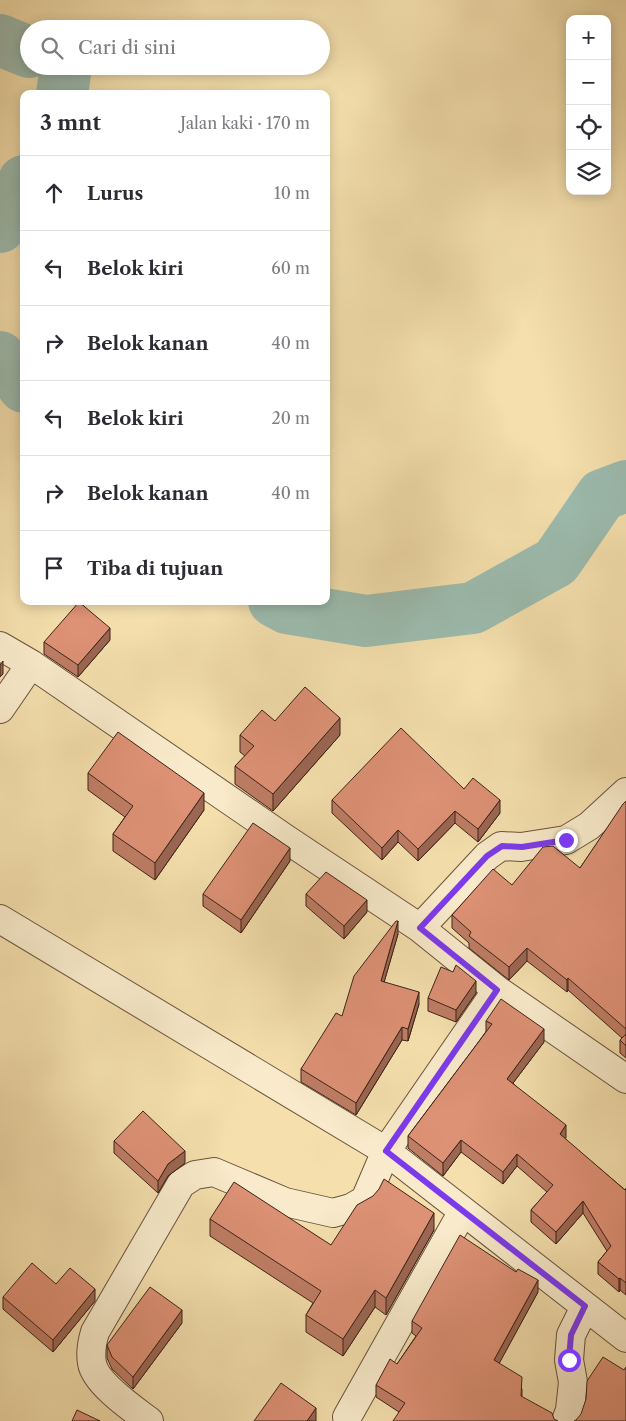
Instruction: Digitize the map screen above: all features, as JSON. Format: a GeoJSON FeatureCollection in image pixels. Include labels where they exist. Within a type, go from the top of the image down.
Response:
{"type":"FeatureCollection","features":[{"type":"Feature","properties":{"kind":"street"},"geometry":{"type":"LineString","coordinates":[[0,646],[31,664],[286,839],[420,928],[497,990],[626,1079]]}},
{"type":"Feature","properties":{"kind":"street"},"geometry":{"type":"LineString","coordinates":[[0,709],[31,664]]}},
{"type":"Feature","properties":{"kind":"street"},"geometry":{"type":"LineString","coordinates":[[420,928],[487,856],[502,846],[522,847],[566,840],[589,826],[626,792]]}},
{"type":"Feature","properties":{"kind":"street"},"geometry":{"type":"LineString","coordinates":[[0,920],[386,1151],[626,1338]]}},
{"type":"Feature","properties":{"kind":"street"},"geometry":{"type":"LineString","coordinates":[[149,1420],[104,1385],[92,1365],[91,1346],[95,1332],[181,1184],[195,1175],[214,1172],[285,1202],[333,1213],[351,1208],[365,1200],[386,1151],[497,990]]}},
{"type":"Feature","properties":{"kind":"street"},"geometry":{"type":"LineString","coordinates":[[347,1417],[463,1211]]}},
{"type":"Feature","properties":{"kind":"street"},"geometry":{"type":"LineString","coordinates":[[566,1421],[570,1410],[573,1382],[569,1360],[571,1335],[585,1306]]}},
{"type":"Feature","properties":{"kind":"building"},"geometry":{"type":"Polygon","coordinates":[[[76,605],[83,605],[110,628],[78,665],[44,642],[76,605]]]}},
{"type":"Feature","properties":{"kind":"building"},"geometry":{"type":"Polygon","coordinates":[[[305,687],[340,718],[273,794],[235,766],[254,746],[240,735],[262,710],[275,721],[305,687]]]}},
{"type":"Feature","properties":{"kind":"building"},"geometry":{"type":"Polygon","coordinates":[[[401,728],[464,789],[473,778],[500,800],[478,829],[455,811],[418,849],[398,830],[382,848],[332,800],[401,728]]]}},
{"type":"Feature","properties":{"kind":"building"},"geometry":{"type":"Polygon","coordinates":[[[118,732],[204,793],[155,863],[113,834],[133,806],[88,773],[118,732]]]}},
{"type":"Feature","properties":{"kind":"building"},"geometry":{"type":"Polygon","coordinates":[[[626,801],[626,1029],[568,978],[567,980],[527,948],[509,967],[469,936],[471,932],[452,915],[493,869],[512,885],[543,847],[553,846],[580,868],[626,801]]]}},
{"type":"Feature","properties":{"kind":"building"},"geometry":{"type":"Polygon","coordinates":[[[253,823],[290,848],[241,920],[203,894],[253,823]]]}},
{"type":"Feature","properties":{"kind":"building"},"geometry":{"type":"Polygon","coordinates":[[[326,872],[367,900],[344,926],[306,894],[326,872]]]}},
{"type":"Feature","properties":{"kind":"building"},"geometry":{"type":"Polygon","coordinates":[[[396,921],[398,921],[381,981],[419,992],[408,1029],[402,1027],[356,1103],[301,1069],[336,1013],[342,1016],[354,976],[396,921]]]}},
{"type":"Feature","properties":{"kind":"building"},"geometry":{"type":"Polygon","coordinates":[[[456,965],[476,981],[456,1010],[428,998],[441,967],[453,972],[456,965]]]}},
{"type":"Feature","properties":{"kind":"building"},"geometry":{"type":"Polygon","coordinates":[[[501,999],[544,1029],[507,1079],[566,1125],[560,1134],[625,1190],[626,1188],[626,1283],[598,1262],[611,1246],[583,1201],[556,1232],[531,1210],[553,1185],[517,1154],[503,1172],[461,1140],[443,1163],[408,1136],[492,1024],[486,1021],[501,999]]]}},
{"type":"Feature","properties":{"kind":"building"},"geometry":{"type":"Polygon","coordinates":[[[626,1034],[626,1046],[620,1040],[626,1034]]]}},
{"type":"Feature","properties":{"kind":"building"},"geometry":{"type":"Polygon","coordinates":[[[143,1111],[185,1151],[168,1164],[158,1181],[114,1141],[143,1111]]]}},
{"type":"Feature","properties":{"kind":"building"},"geometry":{"type":"Polygon","coordinates":[[[384,1179],[434,1213],[386,1298],[375,1290],[343,1339],[306,1315],[321,1291],[210,1219],[234,1182],[331,1245],[357,1205],[373,1196],[384,1179]]]}},
{"type":"Feature","properties":{"kind":"building"},"geometry":{"type":"Polygon","coordinates":[[[460,1235],[516,1272],[518,1269],[538,1280],[494,1360],[522,1377],[521,1396],[552,1413],[554,1419],[558,1421],[393,1421],[405,1403],[376,1385],[390,1359],[397,1364],[422,1328],[412,1321],[460,1235]]]}},
{"type":"Feature","properties":{"kind":"building"},"geometry":{"type":"Polygon","coordinates":[[[32,1263],[56,1284],[70,1268],[95,1289],[53,1340],[3,1297],[32,1263]]]}},
{"type":"Feature","properties":{"kind":"building"},"geometry":{"type":"Polygon","coordinates":[[[150,1287],[182,1310],[133,1377],[112,1357],[107,1345],[150,1287]]]}},
{"type":"Feature","properties":{"kind":"building"},"geometry":{"type":"Polygon","coordinates":[[[603,1357],[624,1370],[626,1367],[626,1421],[574,1421],[581,1414],[586,1399],[587,1381],[603,1357]]]}},
{"type":"Feature","properties":{"kind":"building"},"geometry":{"type":"Polygon","coordinates":[[[281,1383],[316,1408],[307,1421],[254,1421],[281,1383]]]}},
{"type":"Feature","properties":{"kind":"building"},"geometry":{"type":"Polygon","coordinates":[[[77,1410],[100,1421],[72,1421],[77,1410]]]}},
{"type":"Feature","properties":{"kind":"waterway"},"geometry":{"type":"LineString","coordinates":[[0,40],[20,48]]}},
{"type":"Feature","properties":{"kind":"waterway"},"geometry":{"type":"LineString","coordinates":[[63,90],[65,75]]}},
{"type":"Feature","properties":{"kind":"waterway"},"geometry":{"type":"LineString","coordinates":[[0,227],[20,189]]}},
{"type":"Feature","properties":{"kind":"waterway"},"geometry":{"type":"LineString","coordinates":[[0,357],[20,382]]}},
{"type":"Feature","properties":{"kind":"waterway"},"geometry":{"type":"LineString","coordinates":[[281,605],[287,608],[366,621],[473,608],[556,562],[602,495],[626,486]]}},
{"type":"Feature","properties":{"kind":"route"},"geometry":{"type":"LineString","coordinates":[[566,840],[522,847],[502,846],[487,856],[420,928],[497,990],[386,1151],[585,1306],[571,1335],[569,1360]]}}]}
